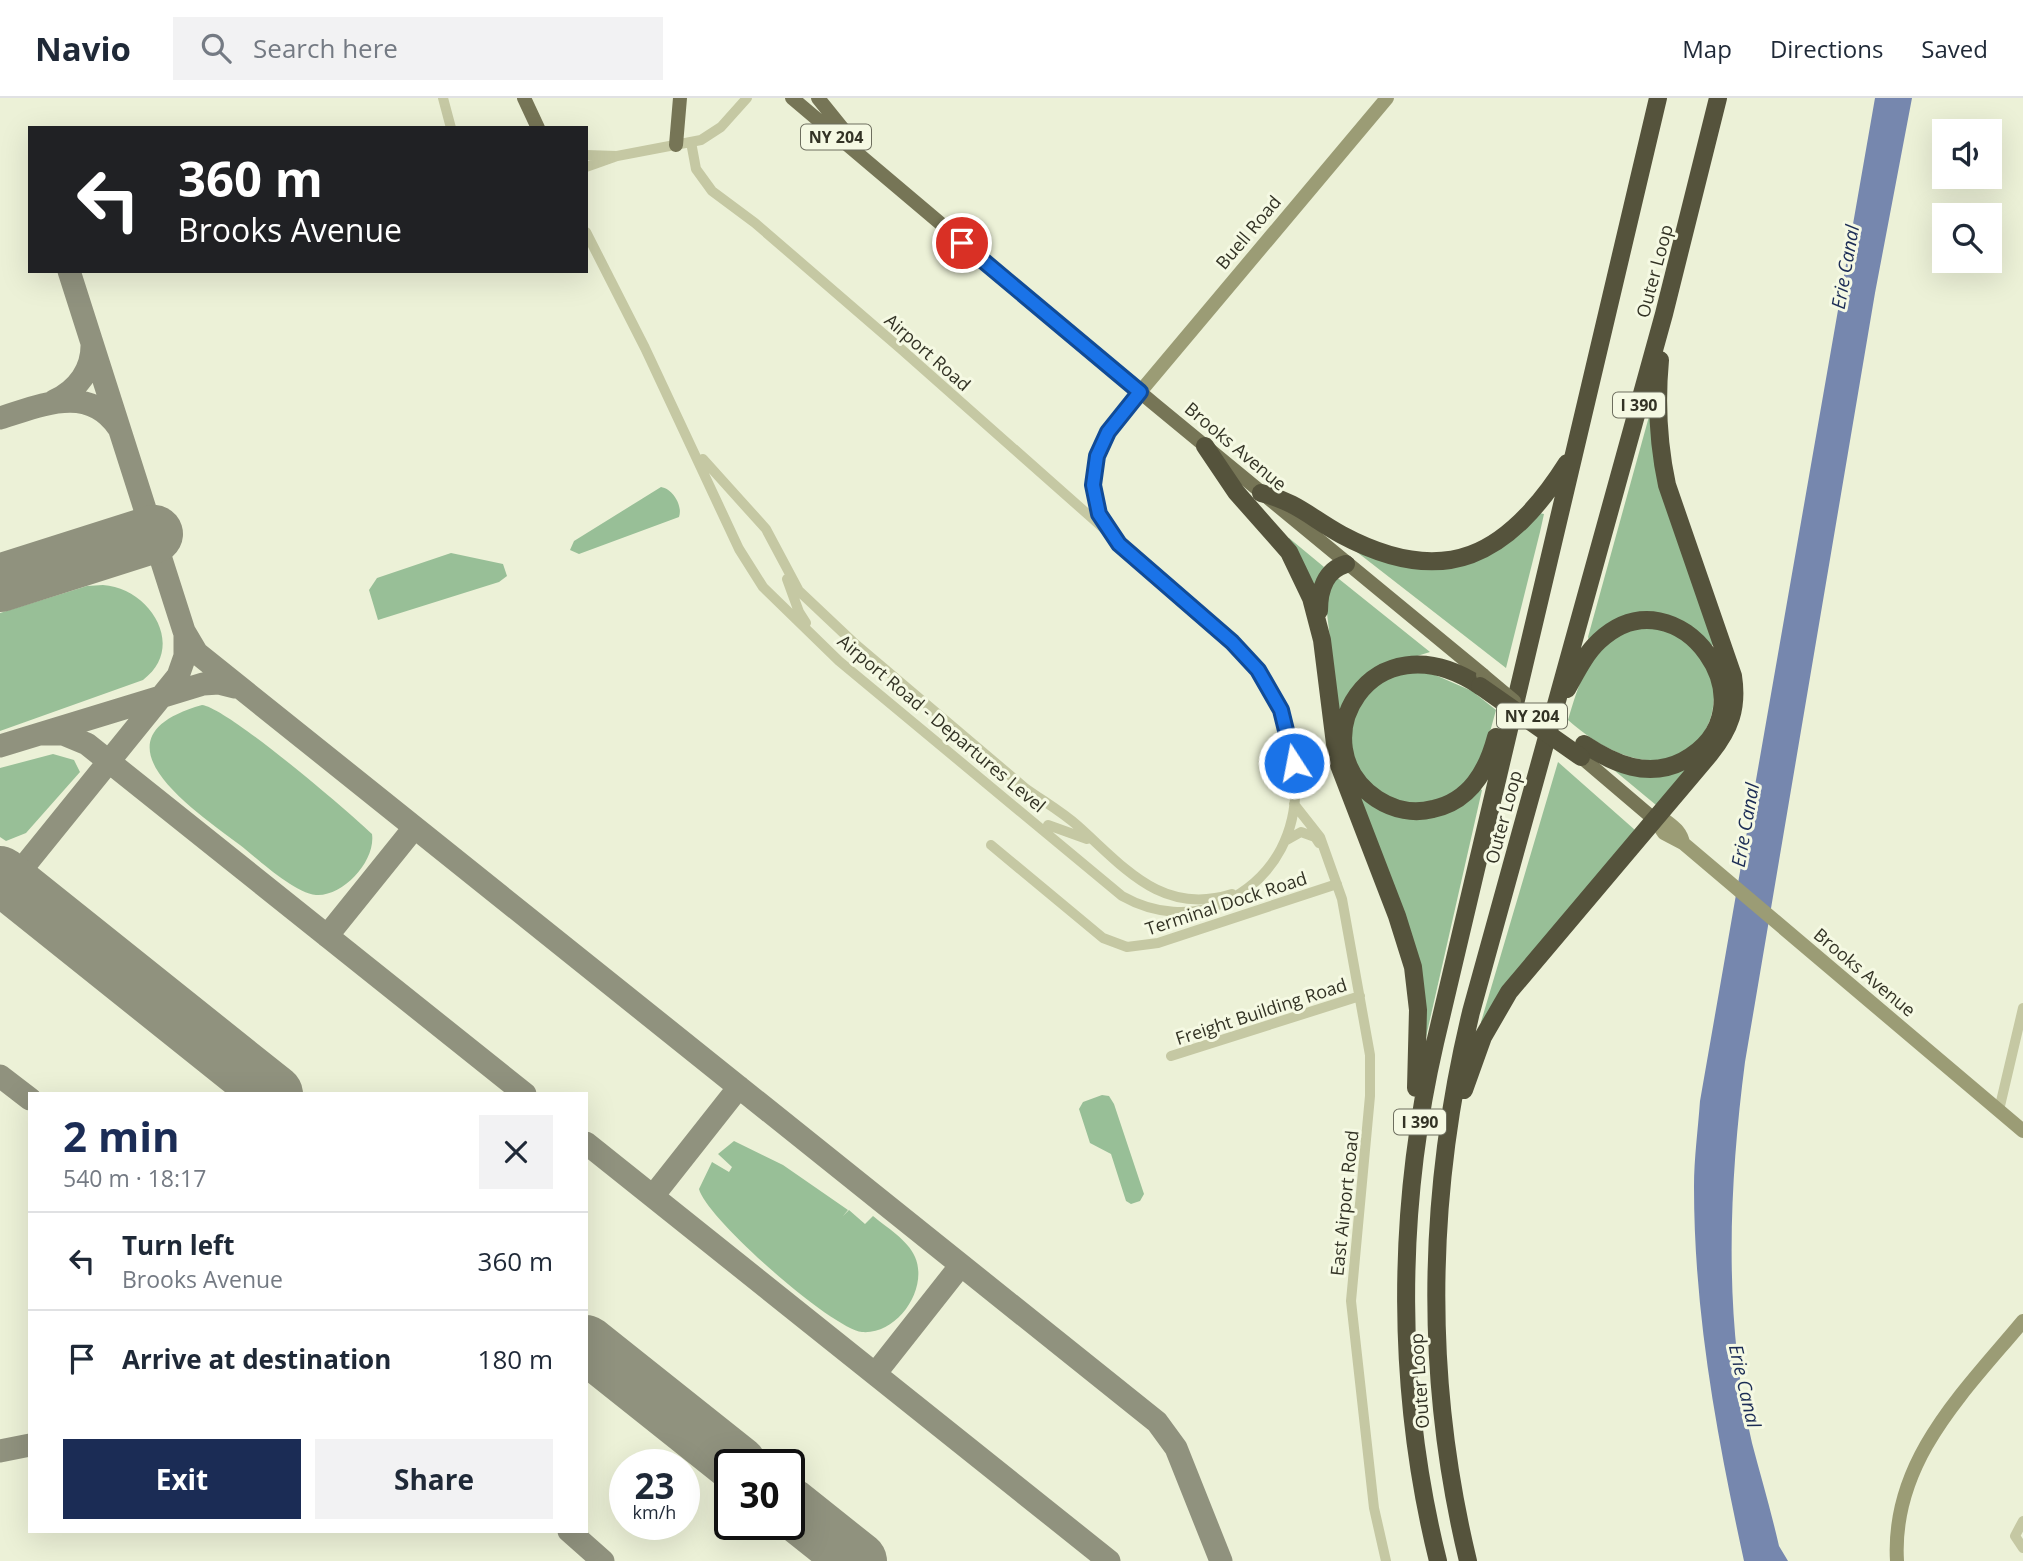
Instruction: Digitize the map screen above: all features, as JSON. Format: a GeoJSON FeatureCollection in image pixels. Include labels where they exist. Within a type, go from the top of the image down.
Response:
{"type":"FeatureCollection","features":[{"type":"Feature","properties":{"kind":"highway","name":"Outer Loop"},"geometry":{"type":"LineString","coordinates":[[1438,1561],[1419,1464],[1409,1370],[1406,1268],[1410,1197],[1431,1058],[1658,98]]}},
{"type":"Feature","properties":{"kind":"highway","name":"Outer Loop"},"geometry":{"type":"LineString","coordinates":[[1468,1561],[1451,1480],[1439,1387],[1435,1301],[1438,1214],[1448,1128],[1462,1050],[1664,314],[1718,98]]}},
{"type":"Feature","properties":{"kind":"highway"},"geometry":{"type":"LineString","coordinates":[[1438,1214],[1467,1080],[1490,1023],[1520,979],[1656,820],[1719,743],[1731,722],[1736,694],[1733,676],[1667,485],[1660,453],[1658,384],[1664,314]]}},
{"type":"Feature","properties":{"kind":"highway"},"geometry":{"type":"LineString","coordinates":[[1205,446],[1236,492],[1271,529],[1294,560],[1311,598],[1322,640]]}},
{"type":"Feature","properties":{"kind":"highway"},"geometry":{"type":"LineString","coordinates":[[1261,493],[1287,499],[1339,533],[1379,552],[1401,560],[1444,561],[1480,551],[1519,526],[1548,493],[1574,451]]}},
{"type":"Feature","properties":{"kind":"highway"},"geometry":{"type":"LineString","coordinates":[[1346,564],[1332,572],[1322,587],[1319,603],[1322,640],[1338,760],[1403,932],[1416,984],[1419,1038],[1410,1197]]}},
{"type":"Feature","properties":{"kind":"highway"},"geometry":{"type":"LineString","coordinates":[[1518,690],[1501,719],[1485,769],[1457,800],[1431,810],[1408,810],[1382,802],[1361,785],[1346,754],[1344,729],[1353,701],[1372,679],[1394,667],[1426,664],[1450,669],[1481,681],[1582,750],[1633,768],[1663,768],[1690,757],[1711,734],[1722,704],[1721,681],[1712,657],[1694,637],[1671,625],[1647,622],[1621,627],[1591,649],[1554,711]]}},
{"type":"Feature","properties":{"kind":"main road"},"geometry":{"type":"LineString","coordinates":[[524,98],[537,126]]}},
{"type":"Feature","properties":{"kind":"main road"},"geometry":{"type":"LineString","coordinates":[[680,98],[683,144]]}},
{"type":"Feature","properties":{"kind":"main road","name":"Brooks Avenue"},"geometry":{"type":"LineString","coordinates":[[792,98],[880,175],[1346,564],[1481,681]]}},
{"type":"Feature","properties":{"kind":"main road"},"geometry":{"type":"LineString","coordinates":[[818,98],[880,175]]}},
{"type":"Feature","properties":{"kind":"main road","name":"Brooks Avenue"},"geometry":{"type":"LineString","coordinates":[[1582,750],[1656,820]]}},
{"type":"Feature","properties":{"kind":"street"},"geometry":{"type":"LineString","coordinates":[[443,98],[450,126]]}},
{"type":"Feature","properties":{"kind":"street"},"geometry":{"type":"LineString","coordinates":[[588,166],[617,156],[683,144],[705,137],[726,123],[747,98]]}},
{"type":"Feature","properties":{"kind":"street","name":"Buell Road"},"geometry":{"type":"LineString","coordinates":[[1140,392],[1387,98]]}},
{"type":"Feature","properties":{"kind":"street","name":"Airport Road"},"geometry":{"type":"LineString","coordinates":[[683,144],[712,191],[755,223],[891,341],[1232,642],[1262,676],[1278,703],[1290,740],[1294,804],[1285,841],[1273,862],[1252,884]]}},
{"type":"Feature","properties":{"kind":"street"},"geometry":{"type":"LineString","coordinates":[[588,155],[617,156]]}},
{"type":"Feature","properties":{"kind":"street"},"geometry":{"type":"LineString","coordinates":[[588,236],[690,442],[769,535],[799,612],[808,628]]}},
{"type":"Feature","properties":{"kind":"street","name":"Airport Road"},"geometry":{"type":"LineString","coordinates":[[1119,544],[1105,527],[1097,509],[1093,472],[1105,438],[1140,392]]}},
{"type":"Feature","properties":{"kind":"street","name":"Airport Road - Departures Level"},"geometry":{"type":"LineString","coordinates":[[690,442],[739,549],[768,593],[808,628],[839,661],[1019,812],[1046,827],[1107,886],[1134,902],[1165,912],[1195,911],[1224,902],[1252,884]]}},
{"type":"Feature","properties":{"kind":"street"},"geometry":{"type":"LineString","coordinates":[[780,559],[799,590],[853,642],[1026,788],[1055,806],[1110,856]]}},
{"type":"Feature","properties":{"kind":"street","name":"East Airport Road"},"geometry":{"type":"LineString","coordinates":[[1294,804],[1320,837],[1337,884],[1347,919],[1370,1055],[1371,1087],[1352,1308],[1374,1508],[1386,1561]]}},
{"type":"Feature","properties":{"kind":"street","name":"Brooks Avenue"},"geometry":{"type":"LineString","coordinates":[[1656,820],[1664,832],[1683,843],[2023,1131]]}},
{"type":"Feature","properties":{"kind":"street"},"geometry":{"type":"LineString","coordinates":[[1046,827],[1077,834],[1152,888],[1184,898],[1222,897],[1252,884]]}},
{"type":"Feature","properties":{"kind":"street"},"geometry":{"type":"LineString","coordinates":[[1285,841],[1301,832],[1315,837],[1325,851]]}},
{"type":"Feature","properties":{"kind":"street","name":"Terminal Dock Road"},"geometry":{"type":"LineString","coordinates":[[991,845],[1097,934],[1127,947],[1158,943],[1337,884]]}},
{"type":"Feature","properties":{"kind":"street","name":"Freight Building Road"},"geometry":{"type":"LineString","coordinates":[[1171,1056],[1360,996]]}},
{"type":"Feature","properties":{"kind":"street"},"geometry":{"type":"LineString","coordinates":[[1999,1110],[2023,1008]]}},
{"type":"Feature","properties":{"kind":"street"},"geometry":{"type":"LineString","coordinates":[[1897,1561],[1896,1534],[1902,1499],[1924,1446],[1947,1412],[2023,1321]]}},
{"type":"Feature","properties":{"kind":"street"},"geometry":{"type":"LineString","coordinates":[[2023,1521],[2015,1536],[2023,1548]]}},
{"type":"Feature","properties":{"kind":"green space"},"geometry":{"type":"Polygon","coordinates":[[[1653,402],[1714,643],[1711,647],[1665,617],[1589,641],[1588,637],[1653,402]]]}},
{"type":"Feature","properties":{"kind":"green space"},"geometry":{"type":"Polygon","coordinates":[[[661,487],[676,499],[680,508],[679,517],[579,554],[570,550],[574,541],[661,487]]]}},
{"type":"Feature","properties":{"kind":"green space"},"geometry":{"type":"Polygon","coordinates":[[[1539,513],[1544,514],[1506,668],[1344,542],[1434,565],[1539,513]]]}},
{"type":"Feature","properties":{"kind":"green space"},"geometry":{"type":"Polygon","coordinates":[[[1289,538],[1324,567],[1314,593],[1288,543],[1289,538]]]}},
{"type":"Feature","properties":{"kind":"green space"},"geometry":{"type":"Polygon","coordinates":[[[451,553],[503,564],[507,576],[499,582],[378,620],[369,590],[377,578],[451,553]]]}},
{"type":"Feature","properties":{"kind":"green space"},"geometry":{"type":"Polygon","coordinates":[[[1335,579],[1339,579],[1430,652],[1401,661],[1340,724],[1325,596],[1335,579]]]}},
{"type":"Feature","properties":{"kind":"green space"},"geometry":{"type":"Polygon","coordinates":[[[103,585],[135,596],[157,621],[162,636],[162,652],[156,667],[143,680],[0,731],[0,613],[87,586],[103,585]]]}},
{"type":"Feature","properties":{"kind":"green space"},"geometry":{"type":"Polygon","coordinates":[[[1660,628],[1693,647],[1710,674],[1713,704],[1704,732],[1684,752],[1654,760],[1615,751],[1568,720],[1581,680],[1594,655],[1603,645],[1626,630],[1660,628]]]}},
{"type":"Feature","properties":{"kind":"green space"},"geometry":{"type":"Polygon","coordinates":[[[1419,668],[1472,691],[1496,710],[1482,761],[1457,794],[1422,806],[1387,798],[1363,779],[1348,742],[1354,711],[1379,680],[1419,668]]]}},
{"type":"Feature","properties":{"kind":"green space"},"geometry":{"type":"Polygon","coordinates":[[[202,705],[236,723],[261,741],[372,834],[369,855],[347,884],[326,894],[316,895],[297,888],[176,794],[160,774],[150,754],[152,736],[168,719],[202,705]]]}},
{"type":"Feature","properties":{"kind":"green space"},"geometry":{"type":"Polygon","coordinates":[[[53,754],[74,760],[80,772],[26,833],[6,841],[0,837],[0,768],[53,754]]]}},
{"type":"Feature","properties":{"kind":"green space"},"geometry":{"type":"Polygon","coordinates":[[[1558,762],[1635,830],[1485,1023],[1481,1022],[1558,762]]]}},
{"type":"Feature","properties":{"kind":"green space"},"geometry":{"type":"Polygon","coordinates":[[[1609,766],[1692,768],[1656,805],[1609,766]]]}},
{"type":"Feature","properties":{"kind":"green space"},"geometry":{"type":"Polygon","coordinates":[[[1352,781],[1395,813],[1476,787],[1482,790],[1426,1037],[1352,781]]]}},
{"type":"Feature","properties":{"kind":"green space"},"geometry":{"type":"Polygon","coordinates":[[[1102,1095],[1109,1096],[1114,1104],[1144,1194],[1140,1201],[1131,1204],[1126,1201],[1111,1154],[1090,1143],[1079,1109],[1083,1102],[1102,1095]]]}},
{"type":"Feature","properties":{"kind":"green space"},"geometry":{"type":"Polygon","coordinates":[[[734,1141],[783,1165],[848,1210],[843,1216],[849,1210],[865,1224],[873,1216],[907,1245],[915,1257],[918,1283],[914,1296],[898,1318],[875,1331],[862,1332],[847,1326],[799,1293],[723,1223],[699,1189],[712,1162],[729,1172],[732,1167],[718,1154],[734,1141]]]}},
{"type":"Feature","properties":{"kind":"water"},"geometry":{"type":"Polygon","coordinates":[[[1875,98],[1912,98],[1875,293],[1745,1062],[1735,1156],[1732,1252],[1736,1349],[1752,1443],[1779,1546],[1788,1561],[1744,1561],[1716,1422],[1703,1328],[1695,1234],[1695,1155],[1700,1101],[1875,98]]]}},
{"type":"Feature","properties":{"kind":"taxiway"},"geometry":{"type":"LineString","coordinates":[[70,273],[184,631],[197,653],[1157,1422],[1176,1448],[1221,1561]]}},
{"type":"Feature","properties":{"kind":"taxiway"},"geometry":{"type":"LineString","coordinates":[[54,401],[70,391],[82,378],[90,361],[92,343]]}},
{"type":"Feature","properties":{"kind":"taxiway"},"geometry":{"type":"LineString","coordinates":[[0,418],[47,404],[78,402],[93,405],[106,413],[118,427]]}},
{"type":"Feature","properties":{"kind":"taxiway"},"geometry":{"type":"LineString","coordinates":[[0,896],[178,676],[185,656],[185,634]]}},
{"type":"Feature","properties":{"kind":"taxiway"},"geometry":{"type":"LineString","coordinates":[[0,746],[203,684],[219,683],[235,687]]}},
{"type":"Feature","properties":{"kind":"taxiway"},"geometry":{"type":"LineString","coordinates":[[40,734],[63,734],[87,744],[522,1092]]}},
{"type":"Feature","properties":{"kind":"taxiway"},"geometry":{"type":"LineString","coordinates":[[327,936],[414,828]]}},
{"type":"Feature","properties":{"kind":"taxiway"},"geometry":{"type":"LineString","coordinates":[[0,1076],[28,1097]]}},
{"type":"Feature","properties":{"kind":"taxiway"},"geometry":{"type":"LineString","coordinates":[[653,1196],[739,1087]]}},
{"type":"Feature","properties":{"kind":"taxiway"},"geometry":{"type":"LineString","coordinates":[[588,1145],[1109,1561]]}},
{"type":"Feature","properties":{"kind":"taxiway"},"geometry":{"type":"LineString","coordinates":[[875,1374],[961,1265]]}},
{"type":"Feature","properties":{"kind":"taxiway"},"geometry":{"type":"LineString","coordinates":[[0,1451],[28,1445]]}},
{"type":"Feature","properties":{"kind":"taxiway"},"geometry":{"type":"LineString","coordinates":[[571,1533],[603,1561]]}},
{"type":"Feature","properties":{"kind":"runway"},"geometry":{"type":"LineString","coordinates":[[0,583],[154,534]]}},
{"type":"Feature","properties":{"kind":"runway"},"geometry":{"type":"LineString","coordinates":[[0,875],[271,1092]]}},
{"type":"Feature","properties":{"kind":"runway"},"geometry":{"type":"LineString","coordinates":[[588,1346],[718,1449]]}},
{"type":"Feature","properties":{"kind":"runway"},"geometry":{"type":"LineString","coordinates":[[805,1519],[858,1561]]}},
{"type":"Feature","properties":{"kind":"route"},"geometry":{"type":"LineString","coordinates":[[962,243],[1140,392],[1108,432],[1097,456],[1093,485],[1099,514],[1105,527],[1119,544],[1232,642],[1258,670],[1281,710],[1294,763]]}},
{"type":"Feature","properties":{"kind":"water label","name":"Erie Canal"},"geometry":{"type":"Point","coordinates":[1845,267]}},
{"type":"Feature","properties":{"kind":"water label","name":"Erie Canal"},"geometry":{"type":"Point","coordinates":[1745,825]}},
{"type":"Feature","properties":{"kind":"water label","name":"Erie Canal"},"geometry":{"type":"Point","coordinates":[1745,1386]}}]}
